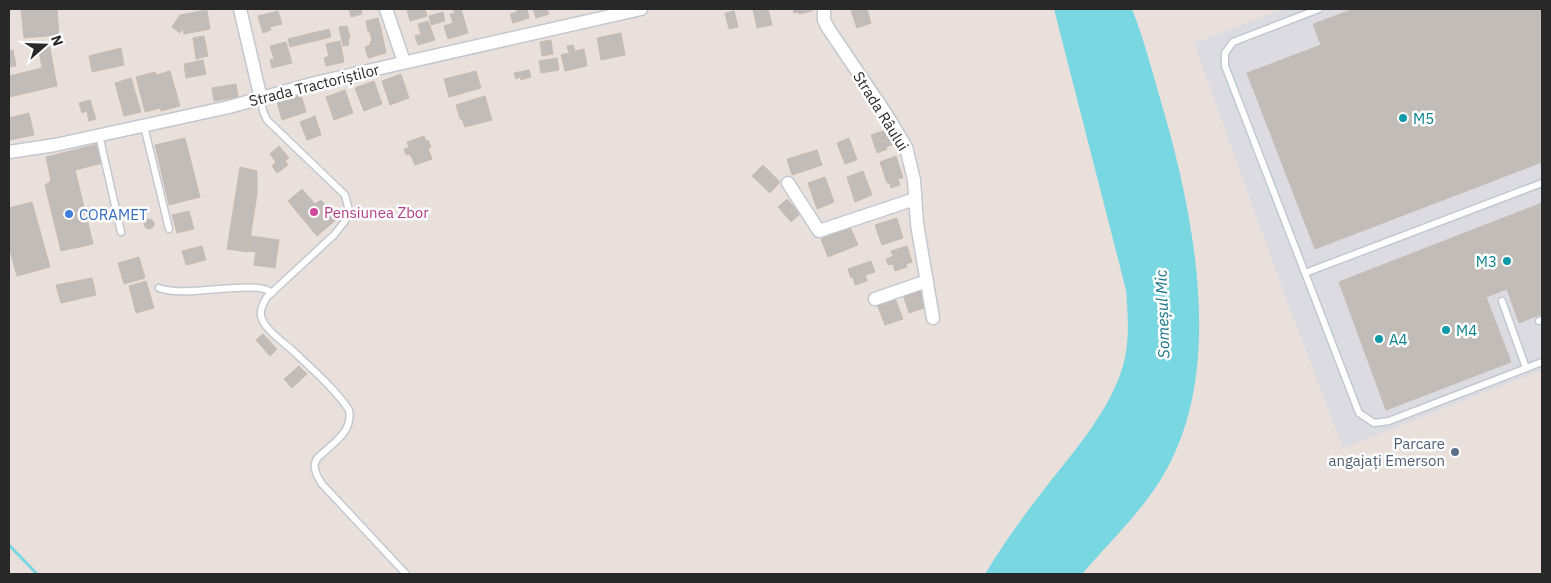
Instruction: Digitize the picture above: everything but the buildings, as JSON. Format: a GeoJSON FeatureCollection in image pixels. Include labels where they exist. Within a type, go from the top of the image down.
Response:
{"type":"FeatureCollection","features":[{"type":"Feature","properties":{"kind":"street"},"geometry":{"type":"LineString","coordinates":[[240,9],[260,98]]}},
{"type":"Feature","properties":{"kind":"street"},"geometry":{"type":"LineString","coordinates":[[386,9],[404,62]]}},
{"type":"Feature","properties":{"kind":"street","name":"Strada Tractoriștilor"},"geometry":{"type":"LineString","coordinates":[[9,152],[144,126],[229,107],[319,82],[617,11],[642,9]]}},
{"type":"Feature","properties":{"kind":"street","name":"Strada Râului"},"geometry":{"type":"LineString","coordinates":[[824,9],[824,20],[828,28],[906,147],[910,159],[917,224],[933,318]]}},
{"type":"Feature","properties":{"kind":"street"},"geometry":{"type":"LineString","coordinates":[[788,183],[818,232],[915,199]]}},
{"type":"Feature","properties":{"kind":"street"},"geometry":{"type":"LineString","coordinates":[[875,299],[927,280]]}},
{"type":"Feature","properties":{"kind":"lane"},"geometry":{"type":"LineString","coordinates":[[1318,9],[1233,42],[1225,52],[1225,66],[1359,413],[1374,423],[1388,422],[1542,362]]}},
{"type":"Feature","properties":{"kind":"lane"},"geometry":{"type":"LineString","coordinates":[[260,98],[268,120],[344,195],[349,211],[345,221],[334,234],[272,293],[262,306],[261,315],[264,322],[346,404],[349,410],[350,423],[345,432],[315,462],[315,470],[318,478],[337,500],[406,574]]}},
{"type":"Feature","properties":{"kind":"lane"},"geometry":{"type":"LineString","coordinates":[[144,126],[168,229]]}},
{"type":"Feature","properties":{"kind":"lane"},"geometry":{"type":"LineString","coordinates":[[99,135],[121,232]]}},
{"type":"Feature","properties":{"kind":"lane"},"geometry":{"type":"LineString","coordinates":[[1305,273],[1542,183]]}},
{"type":"Feature","properties":{"kind":"lane"},"geometry":{"type":"LineString","coordinates":[[159,288],[181,293],[232,288],[264,289],[272,293]]}},
{"type":"Feature","properties":{"kind":"lane"},"geometry":{"type":"LineString","coordinates":[[1502,301],[1526,368]]}},
{"type":"Feature","properties":{"kind":"shaded area"},"geometry":{"type":"Polygon","coordinates":[[[1284,9],[1542,9],[1542,370],[1343,448],[1281,285],[1194,43],[1284,9]]]}},
{"type":"Feature","properties":{"kind":"water","name":"Someșul Mic"},"geometry":{"type":"Polygon","coordinates":[[[1054,9],[1132,9],[1147,52],[1171,138],[1191,232],[1197,282],[1199,330],[1196,378],[1186,423],[1169,465],[1151,494],[1129,522],[1082,574],[985,574],[1022,519],[1100,415],[1117,383],[1127,347],[1126,290],[1054,9]]]}},
{"type":"Feature","properties":{"kind":"waterway"},"geometry":{"type":"LineString","coordinates":[[9,545],[37,574]]}},
{"type":"Feature","properties":{"kind":"place","name":"M5"},"geometry":{"type":"Point","coordinates":[1403,118]}},
{"type":"Feature","properties":{"kind":"place","name":"Pensiunea Zbor"},"geometry":{"type":"Point","coordinates":[314,212]}},
{"type":"Feature","properties":{"kind":"place","name":"CORAMET"},"geometry":{"type":"Point","coordinates":[69,214]}},
{"type":"Feature","properties":{"kind":"place","name":"M3"},"geometry":{"type":"Point","coordinates":[1507,261]}},
{"type":"Feature","properties":{"kind":"place","name":"M4"},"geometry":{"type":"Point","coordinates":[1446,330]}},
{"type":"Feature","properties":{"kind":"place","name":"A4"},"geometry":{"type":"Point","coordinates":[1379,339]}},
{"type":"Feature","properties":{"kind":"place","name":"Parcare angajați Emerson"},"geometry":{"type":"Point","coordinates":[1455,452]}}]}
